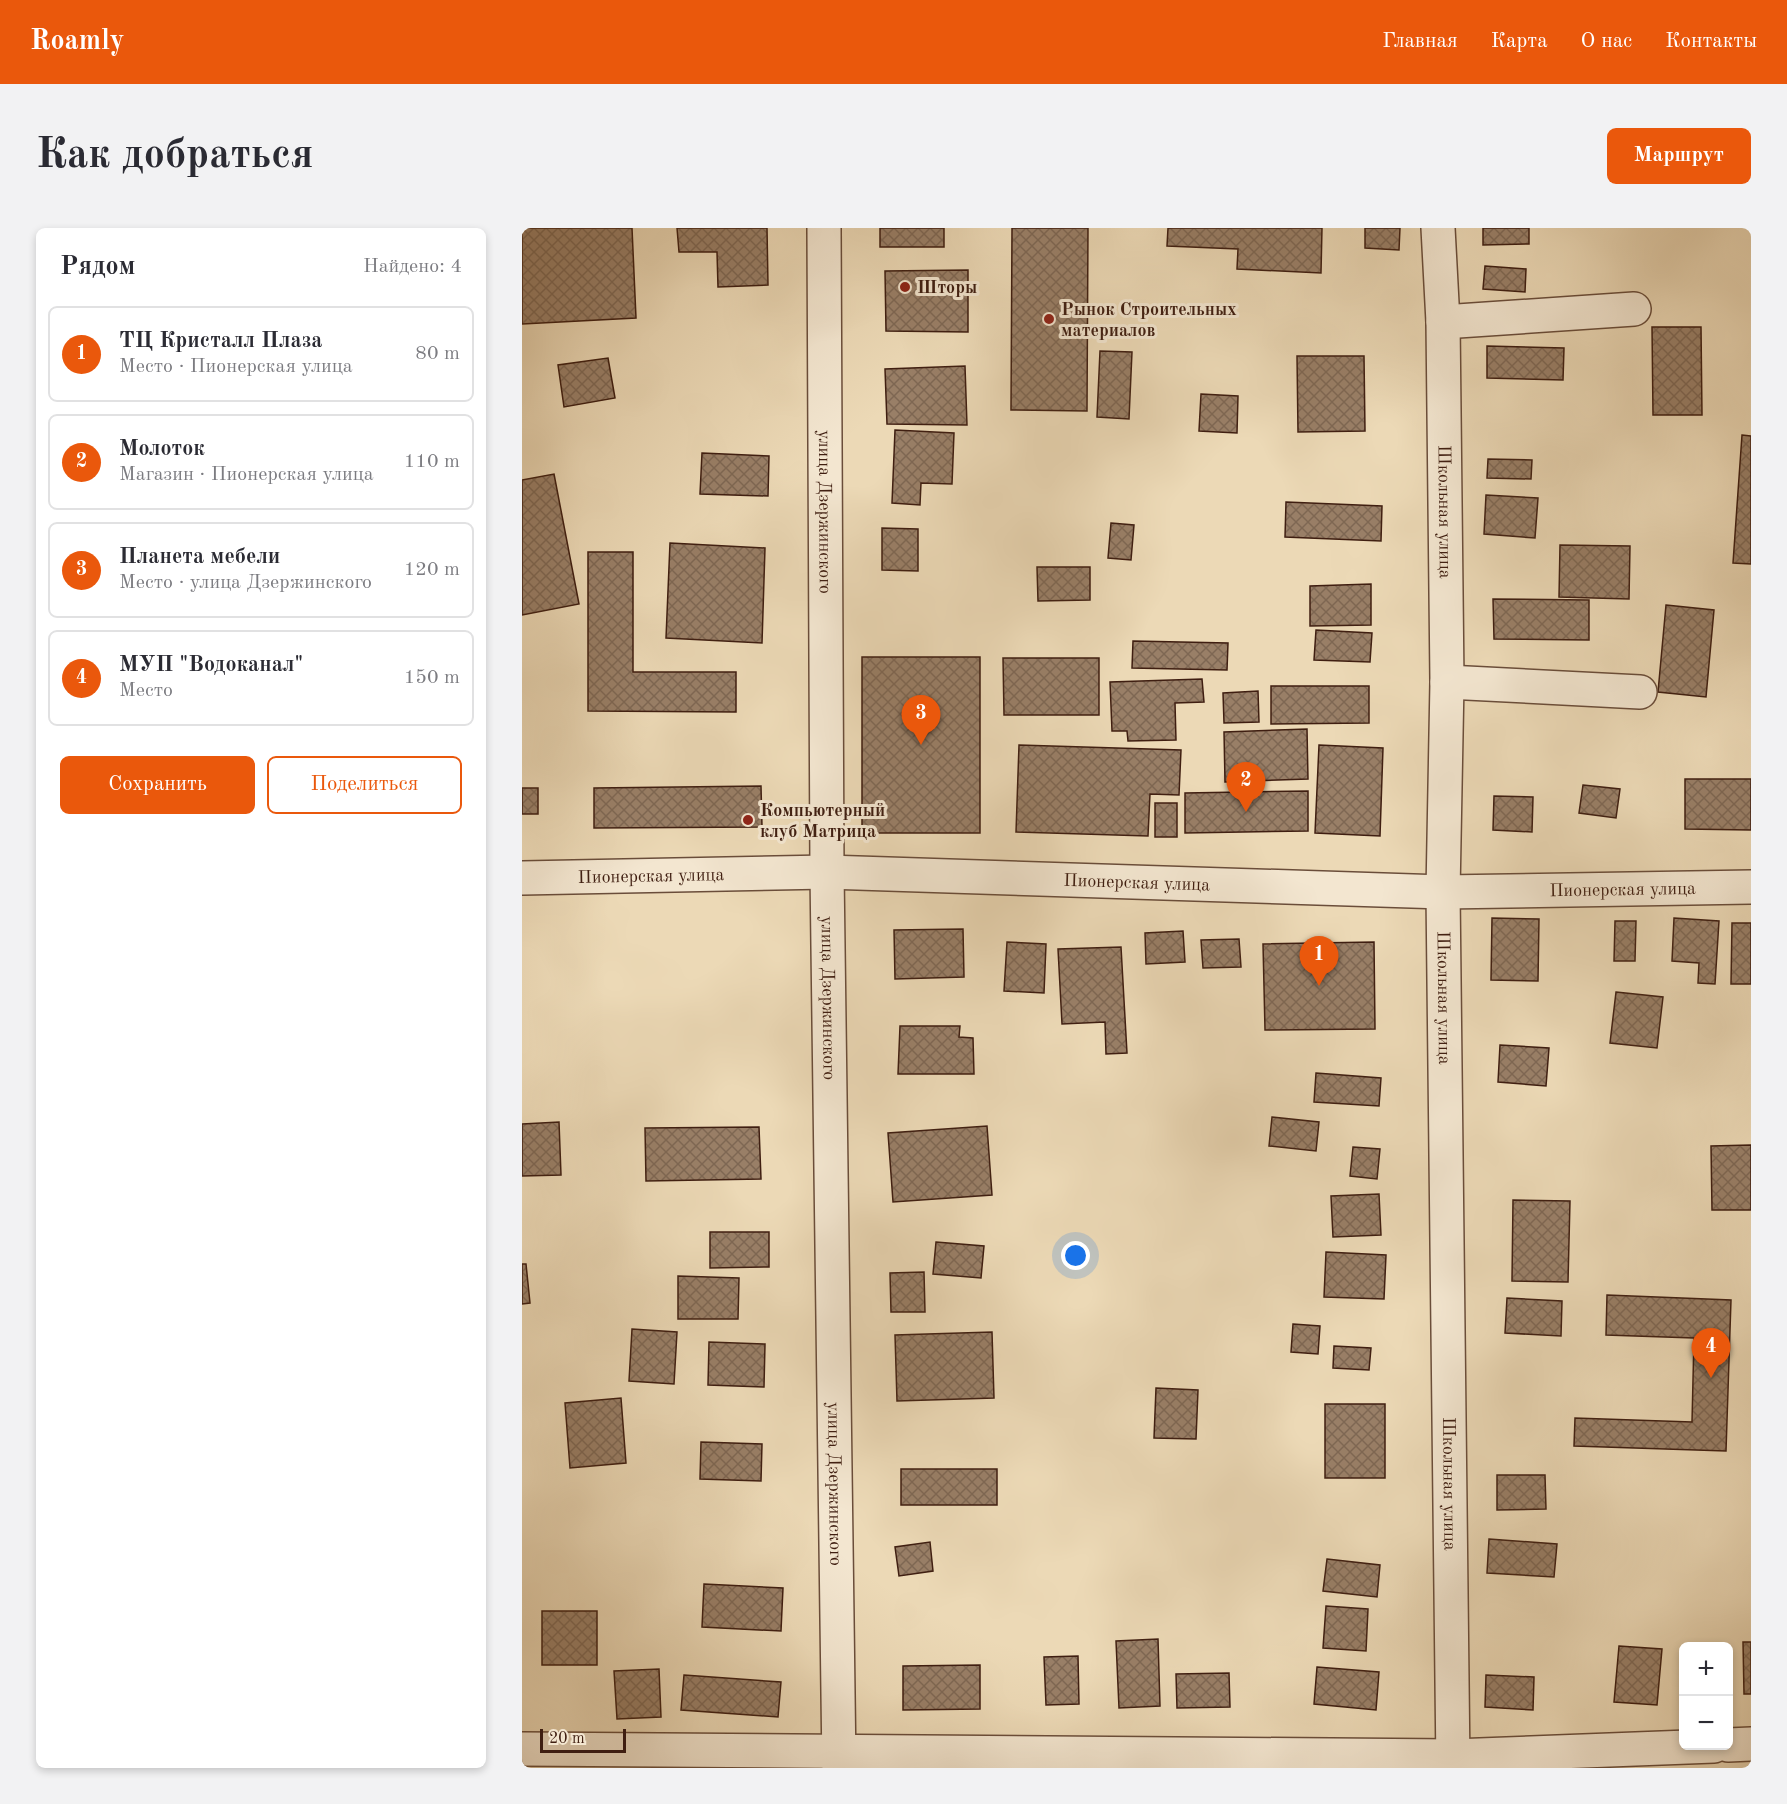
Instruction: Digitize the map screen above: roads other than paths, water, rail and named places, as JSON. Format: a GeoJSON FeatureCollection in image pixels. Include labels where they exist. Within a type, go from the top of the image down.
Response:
{"type":"FeatureCollection","features":[{"type":"Feature","properties":{"kind":"street","name":"улица Дзержинского"},"geometry":{"type":"LineString","coordinates":[[824,228],[827,872],[839,1759]]}},
{"type":"Feature","properties":{"kind":"street","name":"Школьная улица"},"geometry":{"type":"LineString","coordinates":[[1438,228],[1443,322],[1447,682],[1443,892],[1453,1762]]}},
{"type":"Feature","properties":{"kind":"street"},"geometry":{"type":"LineString","coordinates":[[1443,322],[1634,309]]}},
{"type":"Feature","properties":{"kind":"street"},"geometry":{"type":"LineString","coordinates":[[1447,682],[1640,692]]}},
{"type":"Feature","properties":{"kind":"street","name":"Пионерская улица"},"geometry":{"type":"LineString","coordinates":[[522,878],[827,872],[1443,892],[1751,887]]}},
{"type":"Feature","properties":{"kind":"street"},"geometry":{"type":"LineString","coordinates":[[1733,1745],[1751,1744]]}},
{"type":"Feature","properties":{"kind":"street"},"geometry":{"type":"LineString","coordinates":[[522,1749],[839,1759],[1453,1762],[1679,1748]]}},
{"type":"Feature","properties":{"kind":"place","name":"Шторы"},"geometry":{"type":"Point","coordinates":[905,287]}},
{"type":"Feature","properties":{"kind":"place","name":"Рынок Строительных материалов"},"geometry":{"type":"Point","coordinates":[1049,319]}},
{"type":"Feature","properties":{"kind":"place","name":"Планета мебели"},"geometry":{"type":"Point","coordinates":[921,745]}},
{"type":"Feature","properties":{"kind":"place","name":"Молоток"},"geometry":{"type":"Point","coordinates":[1246,812]}},
{"type":"Feature","properties":{"kind":"place","name":"Компьютерный клуб Матрица"},"geometry":{"type":"Point","coordinates":[748,820]}},
{"type":"Feature","properties":{"kind":"place","name":"ТЦ Кристалл Плаза"},"geometry":{"type":"Point","coordinates":[1319,986]}},
{"type":"Feature","properties":{"kind":"place","name":"МУП \"Водоканал\""},"geometry":{"type":"Point","coordinates":[1711,1378]}}]}
